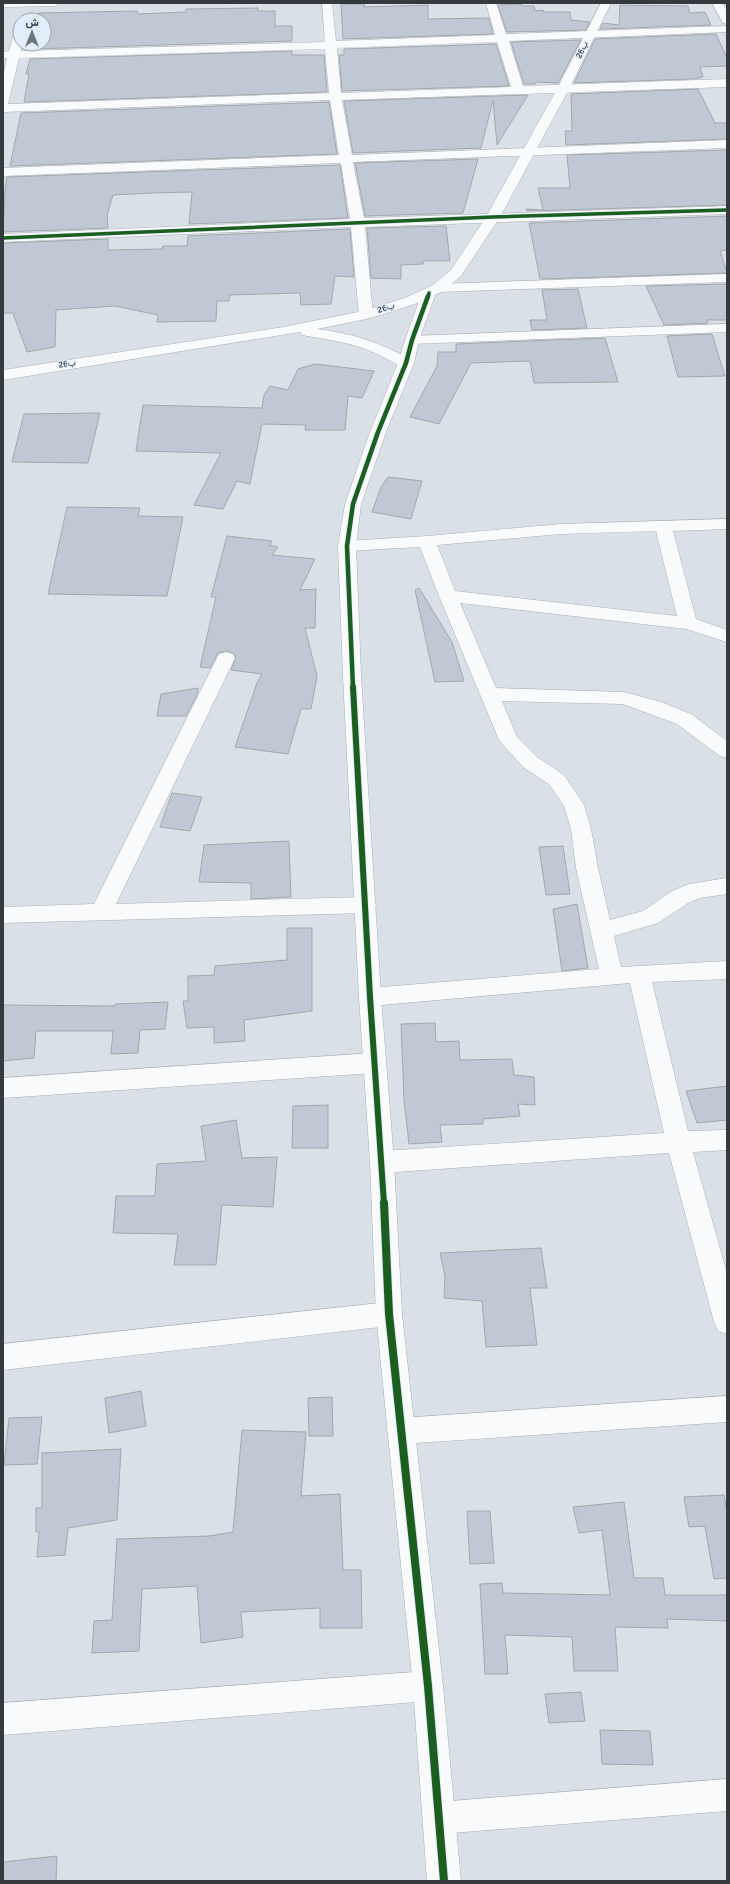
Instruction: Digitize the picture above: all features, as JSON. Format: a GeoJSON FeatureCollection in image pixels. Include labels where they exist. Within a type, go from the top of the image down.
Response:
{"type":"FeatureCollection","features":[{"type":"Feature","properties":{"kind":"main road"},"geometry":{"type":"LineString","coordinates":[[3,4],[25,7],[55,3]]}},
{"type":"Feature","properties":{"kind":"main road"},"geometry":{"type":"LineString","coordinates":[[327,3],[335,96],[358,224],[366,315]]}},
{"type":"Feature","properties":{"kind":"main road"},"geometry":{"type":"LineString","coordinates":[[491,3],[518,90]]}},
{"type":"Feature","properties":{"kind":"main road","name":"26ب"},"geometry":{"type":"LineString","coordinates":[[3,375],[284,331],[366,315],[434,291],[456,273],[493,217],[530,151],[606,3]]}},
{"type":"Feature","properties":{"kind":"main road"},"geometry":{"type":"LineString","coordinates":[[717,3],[727,21]]}},
{"type":"Feature","properties":{"kind":"main road"},"geometry":{"type":"LineString","coordinates":[[3,103],[9,55],[501,39],[727,29]]}},
{"type":"Feature","properties":{"kind":"main road"},"geometry":{"type":"LineString","coordinates":[[3,108],[727,83]]}},
{"type":"Feature","properties":{"kind":"main road"},"geometry":{"type":"LineString","coordinates":[[3,172],[727,144]]}},
{"type":"Feature","properties":{"kind":"main road"},"geometry":{"type":"LineString","coordinates":[[3,238],[358,224],[493,217],[727,210]]}},
{"type":"Feature","properties":{"kind":"main road"},"geometry":{"type":"LineString","coordinates":[[444,1881],[428,1686],[389,1314],[382,1162],[374,1063],[352,676],[347,546],[353,504],[378,432],[406,364],[412,340],[434,291],[727,278]]}},
{"type":"Feature","properties":{"kind":"main road"},"geometry":{"type":"LineString","coordinates":[[412,340],[727,328]]}},
{"type":"Feature","properties":{"kind":"main road"},"geometry":{"type":"LineString","coordinates":[[284,331],[332,335],[360,341],[376,346],[406,364]]}},
{"type":"Feature","properties":{"kind":"main road"},"geometry":{"type":"LineString","coordinates":[[347,546],[427,541],[562,529],[727,524]]}},
{"type":"Feature","properties":{"kind":"main road"},"geometry":{"type":"LineString","coordinates":[[663,525],[688,623]]}},
{"type":"Feature","properties":{"kind":"main road"},"geometry":{"type":"LineString","coordinates":[[427,541],[448,596],[509,740],[530,762],[557,780],[574,805],[581,829],[587,868],[612,976]]}},
{"type":"Feature","properties":{"kind":"main road"},"geometry":{"type":"LineString","coordinates":[[448,596],[688,623],[727,636]]}},
{"type":"Feature","properties":{"kind":"main road"},"geometry":{"type":"LineString","coordinates":[[101,913],[226,658]]}},
{"type":"Feature","properties":{"kind":"main road"},"geometry":{"type":"LineString","coordinates":[[490,694],[624,698],[654,707],[684,719],[727,751]]}},
{"type":"Feature","properties":{"kind":"main road"},"geometry":{"type":"LineString","coordinates":[[601,931],[650,917],[680,897],[697,890],[727,886]]}},
{"type":"Feature","properties":{"kind":"main road"},"geometry":{"type":"LineString","coordinates":[[3,915],[365,905]]}},
{"type":"Feature","properties":{"kind":"main road"},"geometry":{"type":"LineString","coordinates":[[370,998],[612,976],[727,970]]}},
{"type":"Feature","properties":{"kind":"main road"},"geometry":{"type":"LineString","coordinates":[[638,974],[678,1142],[727,1322]]}},
{"type":"Feature","properties":{"kind":"main road"},"geometry":{"type":"LineString","coordinates":[[3,1088],[374,1063]]}},
{"type":"Feature","properties":{"kind":"main road"},"geometry":{"type":"LineString","coordinates":[[382,1162],[727,1140]]}},
{"type":"Feature","properties":{"kind":"main road"},"geometry":{"type":"LineString","coordinates":[[3,1357],[389,1314]]}},
{"type":"Feature","properties":{"kind":"main road"},"geometry":{"type":"LineString","coordinates":[[401,1431],[727,1409]]}},
{"type":"Feature","properties":{"kind":"main road"},"geometry":{"type":"LineString","coordinates":[[3,1719],[428,1686]]}},
{"type":"Feature","properties":{"kind":"main road"},"geometry":{"type":"LineString","coordinates":[[439,1818],[727,1795]]}},
{"type":"Feature","properties":{"kind":"building"},"geometry":{"type":"Polygon","coordinates":[[[341,4],[364,4],[364,7],[428,5],[428,19],[489,18],[493,34],[343,39],[341,4]]]}},
{"type":"Feature","properties":{"kind":"building"},"geometry":{"type":"Polygon","coordinates":[[[521,4],[522,6],[534,6],[535,11],[543,10],[543,12],[570,12],[571,20],[590,22],[586,30],[507,32],[498,5],[521,4]]]}},
{"type":"Feature","properties":{"kind":"building"},"geometry":{"type":"Polygon","coordinates":[[[620,5],[688,6],[690,13],[705,12],[711,25],[600,29],[603,23],[619,25],[620,5]]]}},
{"type":"Feature","properties":{"kind":"building"},"geometry":{"type":"Polygon","coordinates":[[[258,8],[258,11],[275,11],[275,26],[292,26],[292,41],[52,48],[52,13],[137,11],[138,14],[186,12],[186,9],[258,8]]]}},
{"type":"Feature","properties":{"kind":"building"},"geometry":{"type":"Polygon","coordinates":[[[716,34],[727,58],[727,66],[700,67],[703,77],[693,79],[574,83],[595,39],[716,34]]]}},
{"type":"Feature","properties":{"kind":"building"},"geometry":{"type":"Polygon","coordinates":[[[581,40],[558,83],[536,82],[535,84],[524,84],[511,42],[581,40]]]}},
{"type":"Feature","properties":{"kind":"building"},"geometry":{"type":"Polygon","coordinates":[[[496,44],[509,86],[342,91],[339,55],[344,55],[344,49],[496,44]]]}},
{"type":"Feature","properties":{"kind":"building"},"geometry":{"type":"Polygon","coordinates":[[[292,51],[292,55],[324,55],[327,92],[24,102],[29,74],[26,74],[30,59],[292,51]]]}},
{"type":"Feature","properties":{"kind":"building"},"geometry":{"type":"Polygon","coordinates":[[[698,89],[715,123],[727,123],[727,139],[566,145],[565,131],[572,131],[571,94],[698,89]]]}},
{"type":"Feature","properties":{"kind":"building"},"geometry":{"type":"Polygon","coordinates":[[[528,95],[497,145],[493,100],[481,148],[353,153],[344,101],[528,95]]]}},
{"type":"Feature","properties":{"kind":"building"},"geometry":{"type":"Polygon","coordinates":[[[329,102],[337,154],[10,166],[21,113],[329,102]]]}},
{"type":"Feature","properties":{"kind":"building"},"geometry":{"type":"Polygon","coordinates":[[[727,150],[727,205],[527,211],[526,209],[543,210],[538,188],[570,188],[567,155],[727,150]]]}},
{"type":"Feature","properties":{"kind":"building"},"geometry":{"type":"Polygon","coordinates":[[[478,159],[463,213],[365,216],[355,163],[478,159]]]}},
{"type":"Feature","properties":{"kind":"building"},"geometry":{"type":"Polygon","coordinates":[[[340,165],[348,218],[189,224],[192,192],[152,193],[113,195],[107,215],[108,228],[3,232],[7,177],[340,165]]]}},
{"type":"Feature","properties":{"kind":"building"},"geometry":{"type":"Polygon","coordinates":[[[727,216],[727,250],[720,251],[727,273],[540,279],[529,223],[727,216]]]}},
{"type":"Feature","properties":{"kind":"building"},"geometry":{"type":"Polygon","coordinates":[[[446,226],[450,261],[423,261],[423,264],[401,265],[401,279],[371,278],[367,228],[446,226]]]}},
{"type":"Feature","properties":{"kind":"building"},"geometry":{"type":"Polygon","coordinates":[[[350,229],[354,277],[335,276],[331,304],[301,305],[300,293],[230,295],[229,301],[217,301],[216,321],[157,322],[158,315],[115,306],[56,310],[55,347],[27,352],[13,313],[3,313],[3,243],[108,239],[108,250],[162,249],[163,246],[187,246],[188,236],[350,229]]]}},
{"type":"Feature","properties":{"kind":"building"},"geometry":{"type":"Polygon","coordinates":[[[727,284],[727,320],[707,320],[708,323],[664,325],[646,286],[727,284]]]}},
{"type":"Feature","properties":{"kind":"building"},"geometry":{"type":"Polygon","coordinates":[[[578,289],[587,328],[532,330],[530,320],[547,320],[542,290],[578,289]]]}},
{"type":"Feature","properties":{"kind":"building"},"geometry":{"type":"Polygon","coordinates":[[[712,334],[725,376],[678,377],[667,336],[712,334]]]}},
{"type":"Feature","properties":{"kind":"building"},"geometry":{"type":"Polygon","coordinates":[[[605,338],[618,382],[534,383],[530,361],[471,363],[439,424],[410,417],[437,366],[438,352],[456,352],[456,344],[605,338]]]}},
{"type":"Feature","properties":{"kind":"building"},"geometry":{"type":"Polygon","coordinates":[[[315,364],[374,371],[362,398],[348,396],[345,430],[305,430],[306,425],[262,424],[250,484],[237,481],[223,509],[194,505],[221,453],[136,451],[143,405],[262,408],[264,395],[270,386],[288,390],[298,369],[315,364]]]}},
{"type":"Feature","properties":{"kind":"building"},"geometry":{"type":"Polygon","coordinates":[[[100,413],[88,463],[12,462],[24,414],[100,413]]]}},
{"type":"Feature","properties":{"kind":"building"},"geometry":{"type":"Polygon","coordinates":[[[388,477],[422,481],[411,519],[372,512],[381,487],[388,477]]]}},
{"type":"Feature","properties":{"kind":"building"},"geometry":{"type":"Polygon","coordinates":[[[67,507],[140,508],[138,516],[183,517],[167,596],[48,594],[67,507]]]}},
{"type":"Feature","properties":{"kind":"building"},"geometry":{"type":"Polygon","coordinates":[[[227,536],[272,541],[269,545],[278,547],[272,555],[315,559],[300,590],[316,589],[315,628],[305,628],[317,676],[311,709],[301,709],[288,754],[235,747],[257,683],[262,674],[231,670],[236,657],[233,653],[226,651],[218,653],[210,668],[200,667],[216,597],[211,597],[227,536]]]}},
{"type":"Feature","properties":{"kind":"building"},"geometry":{"type":"Polygon","coordinates":[[[419,588],[452,642],[464,681],[435,682],[415,590],[419,588]]]}},
{"type":"Feature","properties":{"kind":"building"},"geometry":{"type":"Polygon","coordinates":[[[198,688],[197,695],[186,716],[157,716],[161,694],[198,688]]]}},
{"type":"Feature","properties":{"kind":"building"},"geometry":{"type":"Polygon","coordinates":[[[172,793],[202,797],[190,831],[160,827],[172,793]]]}},
{"type":"Feature","properties":{"kind":"building"},"geometry":{"type":"Polygon","coordinates":[[[289,841],[291,897],[251,899],[251,883],[199,882],[204,845],[289,841]]]}},
{"type":"Feature","properties":{"kind":"building"},"geometry":{"type":"Polygon","coordinates":[[[563,846],[570,894],[546,895],[539,847],[563,846]]]}},
{"type":"Feature","properties":{"kind":"building"},"geometry":{"type":"Polygon","coordinates":[[[577,904],[588,968],[562,971],[553,909],[577,904]]]}},
{"type":"Feature","properties":{"kind":"building"},"geometry":{"type":"Polygon","coordinates":[[[287,928],[312,928],[312,1011],[244,1020],[245,1041],[214,1043],[214,1027],[187,1028],[183,1001],[188,1001],[188,976],[214,975],[215,966],[287,960],[287,928]]]}},
{"type":"Feature","properties":{"kind":"building"},"geometry":{"type":"Polygon","coordinates":[[[168,1002],[165,1029],[140,1030],[138,1053],[111,1054],[113,1031],[36,1031],[34,1058],[3,1061],[3,1005],[115,1006],[115,1004],[168,1002]]]}},
{"type":"Feature","properties":{"kind":"building"},"geometry":{"type":"Polygon","coordinates":[[[435,1023],[436,1042],[459,1041],[460,1060],[512,1059],[514,1075],[534,1077],[535,1105],[518,1104],[520,1116],[483,1119],[483,1124],[440,1125],[442,1142],[409,1144],[404,1100],[401,1024],[435,1023]]]}},
{"type":"Feature","properties":{"kind":"building"},"geometry":{"type":"Polygon","coordinates":[[[727,1086],[727,1120],[697,1123],[686,1091],[727,1086]]]}},
{"type":"Feature","properties":{"kind":"building"},"geometry":{"type":"Polygon","coordinates":[[[328,1105],[328,1148],[292,1148],[293,1106],[328,1105]]]}},
{"type":"Feature","properties":{"kind":"building"},"geometry":{"type":"Polygon","coordinates":[[[236,1120],[242,1158],[277,1157],[273,1207],[222,1205],[216,1265],[174,1265],[178,1234],[113,1233],[116,1196],[155,1196],[157,1164],[206,1161],[201,1126],[236,1120]]]}},
{"type":"Feature","properties":{"kind":"building"},"geometry":{"type":"Polygon","coordinates":[[[541,1248],[547,1288],[530,1288],[537,1345],[486,1347],[482,1301],[444,1298],[445,1276],[440,1253],[541,1248]]]}},
{"type":"Feature","properties":{"kind":"building"},"geometry":{"type":"Polygon","coordinates":[[[141,1391],[146,1426],[109,1433],[105,1398],[141,1391]]]}},
{"type":"Feature","properties":{"kind":"building"},"geometry":{"type":"Polygon","coordinates":[[[332,1397],[333,1436],[309,1436],[308,1398],[332,1397]]]}},
{"type":"Feature","properties":{"kind":"building"},"geometry":{"type":"Polygon","coordinates":[[[42,1417],[37,1464],[4,1465],[9,1418],[42,1417]]]}},
{"type":"Feature","properties":{"kind":"building"},"geometry":{"type":"Polygon","coordinates":[[[242,1430],[306,1432],[301,1496],[340,1494],[343,1570],[361,1570],[362,1628],[320,1628],[320,1608],[241,1612],[243,1637],[201,1643],[197,1586],[142,1589],[139,1651],[92,1653],[94,1621],[112,1620],[117,1539],[209,1536],[233,1532],[242,1430]]]}},
{"type":"Feature","properties":{"kind":"building"},"geometry":{"type":"Polygon","coordinates":[[[121,1449],[117,1520],[68,1528],[65,1555],[37,1557],[39,1532],[36,1532],[36,1508],[42,1508],[42,1453],[121,1449]]]}},
{"type":"Feature","properties":{"kind":"building"},"geometry":{"type":"Polygon","coordinates":[[[724,1495],[727,1512],[727,1578],[714,1579],[705,1526],[689,1527],[684,1497],[724,1495]]]}},
{"type":"Feature","properties":{"kind":"building"},"geometry":{"type":"Polygon","coordinates":[[[624,1502],[634,1578],[663,1578],[665,1595],[727,1595],[727,1621],[667,1619],[668,1628],[615,1627],[618,1671],[574,1671],[572,1637],[505,1635],[508,1674],[485,1674],[480,1584],[502,1583],[503,1593],[610,1595],[602,1530],[579,1533],[573,1507],[624,1502]]]}},
{"type":"Feature","properties":{"kind":"building"},"geometry":{"type":"Polygon","coordinates":[[[467,1511],[490,1511],[494,1563],[470,1564],[467,1511]]]}},
{"type":"Feature","properties":{"kind":"building"},"geometry":{"type":"Polygon","coordinates":[[[581,1692],[585,1721],[549,1723],[545,1694],[581,1692]]]}},
{"type":"Feature","properties":{"kind":"building"},"geometry":{"type":"Polygon","coordinates":[[[600,1730],[650,1731],[653,1765],[602,1764],[600,1730]]]}},
{"type":"Feature","properties":{"kind":"building"},"geometry":{"type":"Polygon","coordinates":[[[57,1856],[56,1881],[3,1881],[3,1862],[57,1856]]]}},
{"type":"Feature","properties":{"kind":"cycle path"},"geometry":{"type":"LineString","coordinates":[[3,238],[493,217],[727,210]]}},
{"type":"Feature","properties":{"kind":"cycle path"},"geometry":{"type":"LineString","coordinates":[[429,293],[412,340],[406,363],[378,432],[353,504],[347,546],[352,676],[370,997],[382,1162],[389,1314],[428,1686],[444,1881]]}}]}
